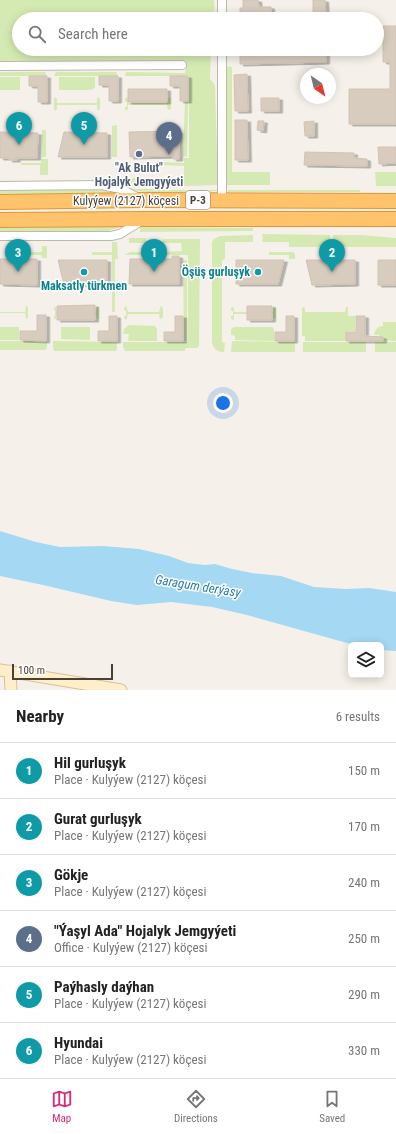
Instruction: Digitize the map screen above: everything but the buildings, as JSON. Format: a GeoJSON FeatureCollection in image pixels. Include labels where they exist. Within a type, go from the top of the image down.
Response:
{"type":"FeatureCollection","features":[{"type":"Feature","properties":{"kind":"highway","name":"Kulyýew (2127) köçesi"},"geometry":{"type":"LineString","coordinates":[[0,202],[143,200],[396,201]]}},
{"type":"Feature","properties":{"kind":"highway","name":"Kulyýew (2127) köçesi"},"geometry":{"type":"LineString","coordinates":[[0,220],[396,219]]}},
{"type":"Feature","properties":{"kind":"street"},"geometry":{"type":"LineString","coordinates":[[222,0],[222,12]]}},
{"type":"Feature","properties":{"kind":"street"},"geometry":{"type":"LineString","coordinates":[[222,56],[222,201]]}},
{"type":"Feature","properties":{"kind":"street"},"geometry":{"type":"LineString","coordinates":[[0,66],[182,65]]}},
{"type":"Feature","properties":{"kind":"street"},"geometry":{"type":"LineString","coordinates":[[0,186],[102,186],[121,189],[143,200]]}},
{"type":"Feature","properties":{"kind":"street"},"geometry":{"type":"LineString","coordinates":[[0,236],[111,236],[120,234],[144,219]]}},
{"type":"Feature","properties":{"kind":"street"},"geometry":{"type":"LineString","coordinates":[[11,690],[5,670],[86,687],[121,690]]}},
{"type":"Feature","properties":{"kind":"green space"},"geometry":{"type":"Polygon","coordinates":[[[0,0],[214,0],[215,12],[12,12],[12,56],[211,56],[210,79],[215,85],[218,185],[157,187],[157,178],[184,178],[184,166],[163,165],[163,162],[184,163],[184,158],[189,158],[189,76],[125,76],[126,72],[185,73],[186,61],[0,62],[0,0]]]}},
{"type":"Feature","properties":{"kind":"green space"},"geometry":{"type":"Polygon","coordinates":[[[226,66],[232,67],[232,172],[270,172],[270,185],[227,185],[226,66]]]}},
{"type":"Feature","properties":{"kind":"green space"},"geometry":{"type":"Polygon","coordinates":[[[0,72],[45,72],[47,76],[0,76],[0,72]]]}},
{"type":"Feature","properties":{"kind":"green space"},"geometry":{"type":"Polygon","coordinates":[[[56,72],[116,72],[118,76],[54,76],[56,72]]]}},
{"type":"Feature","properties":{"kind":"green space"},"geometry":{"type":"Polygon","coordinates":[[[0,77],[20,77],[20,90],[0,90],[0,77]]]}},
{"type":"Feature","properties":{"kind":"green space"},"geometry":{"type":"Polygon","coordinates":[[[59,77],[95,77],[95,88],[91,90],[59,90],[59,77]]]}},
{"type":"Feature","properties":{"kind":"green space"},"geometry":{"type":"Polygon","coordinates":[[[55,97],[57,99],[57,103],[97,103],[98,97],[100,99],[100,109],[97,110],[97,105],[57,105],[57,109],[55,111],[55,97]]]}},
{"type":"Feature","properties":{"kind":"green space"},"geometry":{"type":"Polygon","coordinates":[[[126,97],[128,99],[128,103],[167,103],[169,97],[171,99],[171,109],[168,110],[167,105],[128,105],[128,109],[126,111],[126,97]]]}},
{"type":"Feature","properties":{"kind":"green space"},"geometry":{"type":"Polygon","coordinates":[[[185,102],[188,102],[187,157],[183,156],[185,102]]]}},
{"type":"Feature","properties":{"kind":"green space"},"geometry":{"type":"Polygon","coordinates":[[[117,125],[117,157],[112,157],[112,126],[117,125]]]}},
{"type":"Feature","properties":{"kind":"green space"},"geometry":{"type":"Polygon","coordinates":[[[42,130],[46,130],[46,157],[42,157],[42,130]]]}},
{"type":"Feature","properties":{"kind":"green space"},"geometry":{"type":"Polygon","coordinates":[[[41,159],[48,159],[48,175],[40,175],[40,165],[21,165],[21,163],[41,163],[41,159]]]}},
{"type":"Feature","properties":{"kind":"green space"},"geometry":{"type":"Polygon","coordinates":[[[375,172],[396,172],[396,186],[376,186],[375,172]]]}},
{"type":"Feature","properties":{"kind":"green space"},"geometry":{"type":"Polygon","coordinates":[[[123,178],[156,178],[156,187],[130,187],[125,184],[123,178]]]}},
{"type":"Feature","properties":{"kind":"green space"},"geometry":{"type":"Polygon","coordinates":[[[132,189],[218,190],[209,192],[177,193],[142,192],[132,189]]]}},
{"type":"Feature","properties":{"kind":"green space"},"geometry":{"type":"Polygon","coordinates":[[[0,190],[103,190],[115,192],[108,194],[0,194],[0,190]]]}},
{"type":"Feature","properties":{"kind":"green space"},"geometry":{"type":"Polygon","coordinates":[[[228,190],[360,190],[360,192],[228,192],[228,190]]]}},
{"type":"Feature","properties":{"kind":"green space"},"geometry":{"type":"Polygon","coordinates":[[[0,227],[118,228],[107,231],[0,231],[0,227]]]}},
{"type":"Feature","properties":{"kind":"green space"},"geometry":{"type":"Polygon","coordinates":[[[140,227],[253,228],[253,231],[140,232],[140,227]]]}},
{"type":"Feature","properties":{"kind":"green space"},"geometry":{"type":"Polygon","coordinates":[[[262,234],[330,235],[330,247],[289,247],[289,242],[263,242],[262,234]]]}},
{"type":"Feature","properties":{"kind":"green space"},"geometry":{"type":"Polygon","coordinates":[[[253,235],[253,242],[225,242],[225,259],[222,260],[222,342],[225,343],[224,352],[220,352],[215,349],[212,343],[212,242],[220,236],[253,235]]]}},
{"type":"Feature","properties":{"kind":"green space"},"geometry":{"type":"Polygon","coordinates":[[[333,235],[362,235],[396,238],[396,247],[333,247],[333,235]]]}},
{"type":"Feature","properties":{"kind":"green space"},"geometry":{"type":"Polygon","coordinates":[[[129,238],[146,238],[146,243],[129,243],[129,238]]]}},
{"type":"Feature","properties":{"kind":"green space"},"geometry":{"type":"Polygon","coordinates":[[[163,239],[200,239],[199,346],[197,348],[185,348],[185,351],[125,351],[123,342],[188,342],[188,255],[162,255],[162,252],[182,251],[181,243],[163,243],[163,239]]]}},
{"type":"Feature","properties":{"kind":"green space"},"geometry":{"type":"Polygon","coordinates":[[[112,242],[117,242],[118,259],[115,259],[115,312],[112,312],[112,255],[92,255],[92,252],[112,252],[112,242]]]}},
{"type":"Feature","properties":{"kind":"green space"},"geometry":{"type":"Polygon","coordinates":[[[42,246],[47,246],[47,258],[42,258],[41,255],[21,255],[21,252],[42,252],[42,246]]]}},
{"type":"Feature","properties":{"kind":"green space"},"geometry":{"type":"Polygon","coordinates":[[[130,252],[147,252],[147,255],[125,255],[130,252]]]}},
{"type":"Feature","properties":{"kind":"green space"},"geometry":{"type":"Polygon","coordinates":[[[269,252],[293,252],[295,254],[295,259],[289,259],[289,255],[269,255],[269,252]]]}},
{"type":"Feature","properties":{"kind":"green space"},"geometry":{"type":"Polygon","coordinates":[[[183,260],[187,260],[187,341],[184,341],[183,260]]]}},
{"type":"Feature","properties":{"kind":"green space"},"geometry":{"type":"Polygon","coordinates":[[[26,306],[28,307],[27,319],[25,313],[0,313],[25,312],[26,306]]]}},
{"type":"Feature","properties":{"kind":"green space"},"geometry":{"type":"Polygon","coordinates":[[[55,306],[57,312],[96,312],[98,306],[99,319],[97,319],[96,314],[57,314],[55,320],[55,306]]]}},
{"type":"Feature","properties":{"kind":"green space"},"geometry":{"type":"Polygon","coordinates":[[[126,306],[128,312],[159,312],[161,306],[163,308],[163,318],[160,319],[159,314],[128,314],[126,320],[124,318],[124,316],[126,316],[126,311],[124,308],[126,306]]]}},
{"type":"Feature","properties":{"kind":"green space"},"geometry":{"type":"Polygon","coordinates":[[[275,306],[275,319],[273,318],[273,314],[234,314],[234,320],[231,319],[231,316],[233,316],[233,311],[231,308],[233,307],[234,312],[273,312],[273,307],[275,306]]]}},
{"type":"Feature","properties":{"kind":"green space"},"geometry":{"type":"Polygon","coordinates":[[[304,307],[305,312],[345,312],[346,307],[348,307],[348,316],[355,316],[355,331],[346,331],[346,341],[305,341],[305,336],[302,336],[302,308],[304,307]]]}},
{"type":"Feature","properties":{"kind":"green space"},"geometry":{"type":"Polygon","coordinates":[[[383,322],[396,322],[396,341],[379,340],[379,335],[374,335],[375,331],[379,327],[383,326],[383,322]]]}},
{"type":"Feature","properties":{"kind":"green space"},"geometry":{"type":"Polygon","coordinates":[[[129,325],[155,326],[157,329],[157,341],[128,341],[129,334],[123,334],[124,329],[129,325]]]}},
{"type":"Feature","properties":{"kind":"green space"},"geometry":{"type":"Polygon","coordinates":[[[0,327],[19,327],[19,340],[0,340],[0,327]]]}},
{"type":"Feature","properties":{"kind":"green space"},"geometry":{"type":"Polygon","coordinates":[[[61,327],[90,327],[90,340],[61,339],[61,327]]]}},
{"type":"Feature","properties":{"kind":"green space"},"geometry":{"type":"Polygon","coordinates":[[[234,327],[272,327],[274,329],[274,341],[235,340],[235,336],[231,335],[231,329],[234,327]]]}},
{"type":"Feature","properties":{"kind":"green space"},"geometry":{"type":"Polygon","coordinates":[[[0,341],[47,341],[47,348],[45,350],[0,350],[0,341]]]}},
{"type":"Feature","properties":{"kind":"green space"},"geometry":{"type":"Polygon","coordinates":[[[53,341],[117,342],[117,349],[116,351],[54,351],[53,341]]]}},
{"type":"Feature","properties":{"kind":"green space"},"geometry":{"type":"Polygon","coordinates":[[[232,341],[295,342],[295,352],[231,352],[232,341]]]}},
{"type":"Feature","properties":{"kind":"green space"},"geometry":{"type":"Polygon","coordinates":[[[303,342],[366,342],[366,352],[303,352],[303,342]]]}},
{"type":"Feature","properties":{"kind":"green space"},"geometry":{"type":"Polygon","coordinates":[[[375,342],[396,342],[396,352],[375,352],[375,342]]]}},
{"type":"Feature","properties":{"kind":"water","name":"Garagum derýasy"},"geometry":{"type":"Polygon","coordinates":[[[0,531],[36,542],[60,547],[103,546],[139,549],[169,556],[188,563],[205,565],[215,564],[252,573],[281,576],[314,587],[346,589],[369,588],[396,592],[396,651],[384,650],[384,642],[348,642],[348,643],[247,615],[212,607],[171,602],[137,605],[111,601],[0,576],[0,531]]]}},
{"type":"Feature","properties":{"kind":"place","name":"Hyundai"},"geometry":{"type":"Point","coordinates":[19,145]}},
{"type":"Feature","properties":{"kind":"place","name":"Paýhasly daýhan"},"geometry":{"type":"Point","coordinates":[84,145]}},
{"type":"Feature","properties":{"kind":"place","name":"\"Ak Bulut\" Hojalyk Jemgyýeti"},"geometry":{"type":"Point","coordinates":[139,154]}},
{"type":"Feature","properties":{"kind":"place","name":"\"Ýaşyl Ada\" Hojalyk Jemgyýeti"},"geometry":{"type":"Point","coordinates":[169,155]}},
{"type":"Feature","properties":{"kind":"place","name":"Gökje"},"geometry":{"type":"Point","coordinates":[18,272]}},
{"type":"Feature","properties":{"kind":"place","name":"Maksatly türkmen"},"geometry":{"type":"Point","coordinates":[84,272]}},
{"type":"Feature","properties":{"kind":"place","name":"Hil gurluşyk"},"geometry":{"type":"Point","coordinates":[154,272]}},
{"type":"Feature","properties":{"kind":"place","name":"Öşüş gurluşyk"},"geometry":{"type":"Point","coordinates":[258,272]}},
{"type":"Feature","properties":{"kind":"place","name":"Gurat gurluşyk"},"geometry":{"type":"Point","coordinates":[332,272]}}]}
